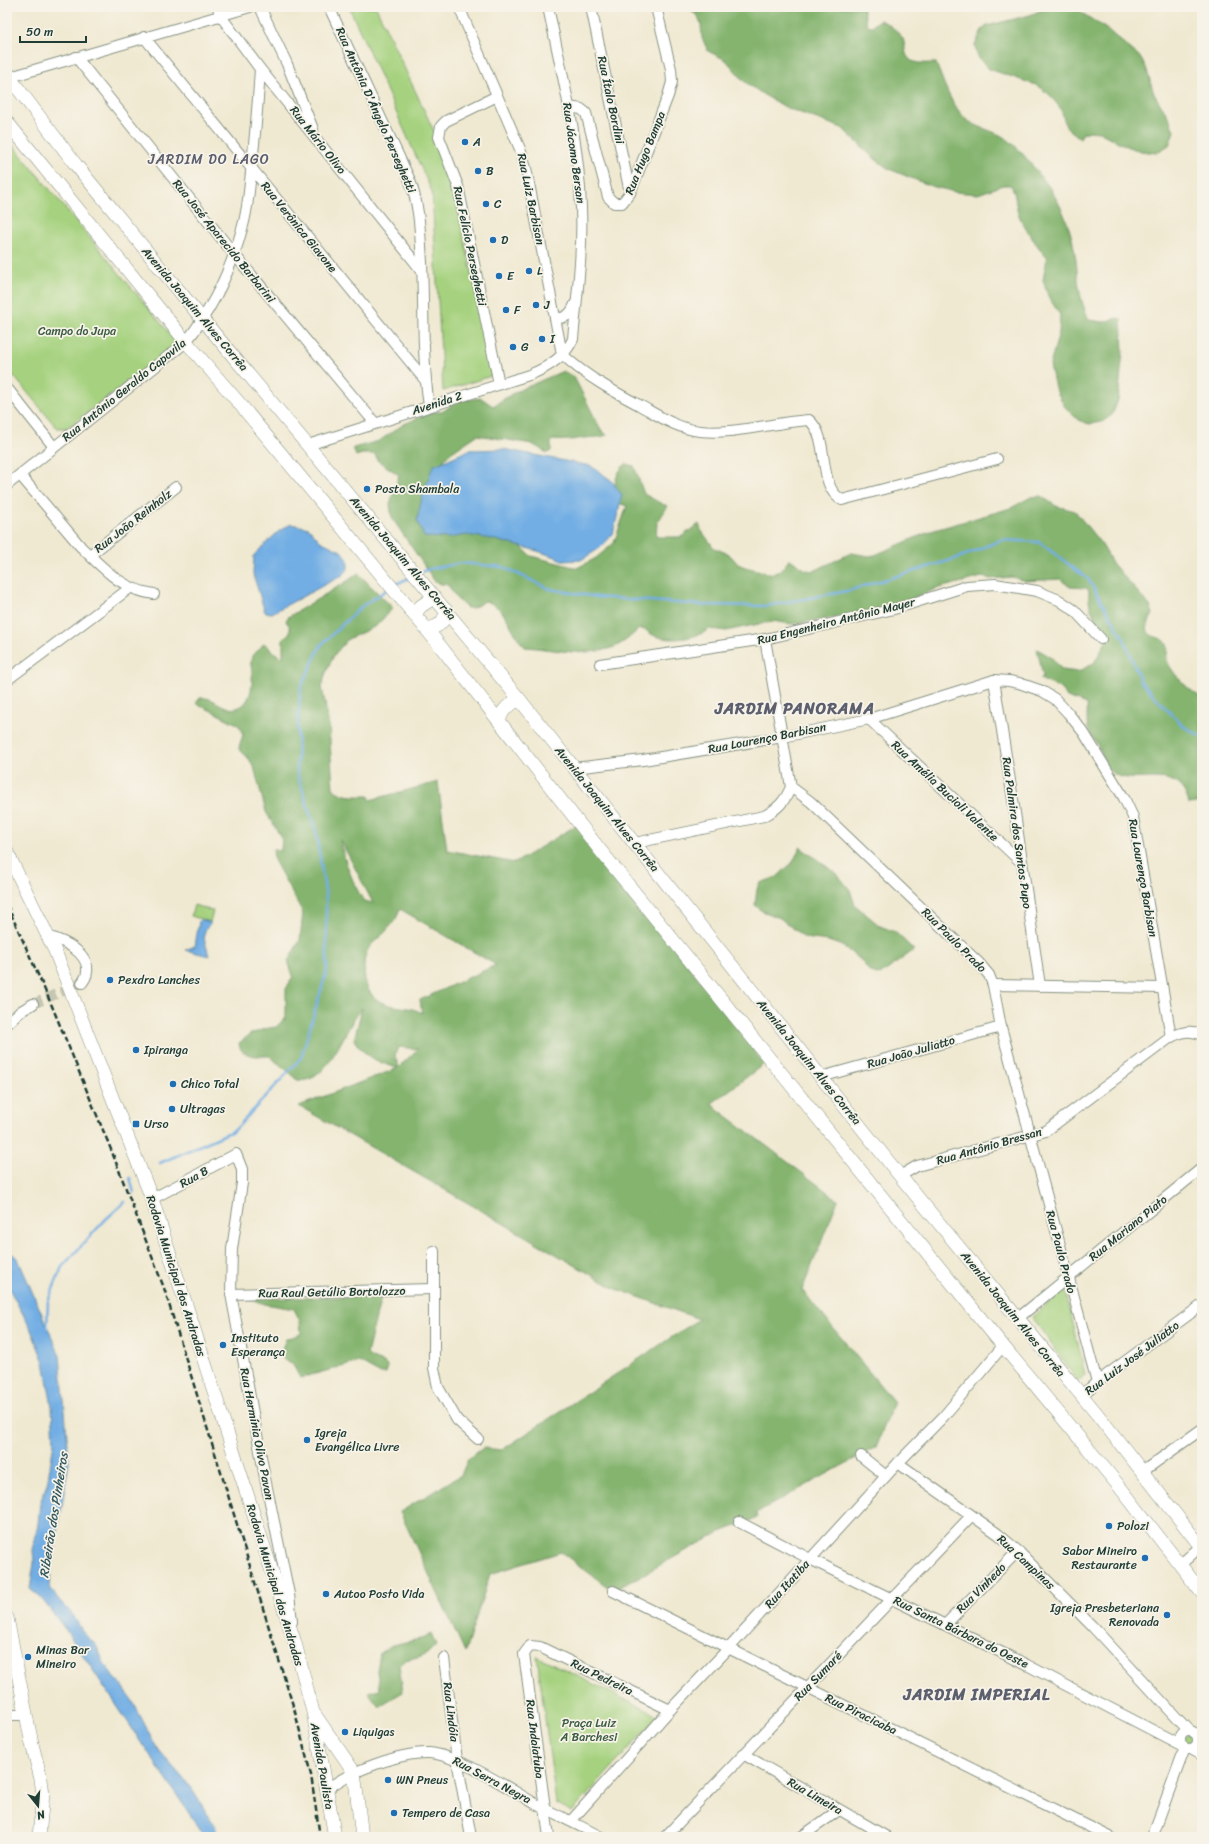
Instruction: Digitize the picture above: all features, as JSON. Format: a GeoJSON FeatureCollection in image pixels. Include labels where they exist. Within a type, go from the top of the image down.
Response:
{"type":"FeatureCollection","features":[{"type":"Feature","properties":{"kind":"main road","name":"Avenida Joaquim Alves Corrêa"},"geometry":{"type":"LineString","coordinates":[[8,75],[76,165],[203,320],[520,700],[900,1176],[1081,1396],[1201,1547]]}},
{"type":"Feature","properties":{"kind":"main road"},"geometry":{"type":"LineString","coordinates":[[7,122],[186,342],[239,403],[425,628],[600,850],[1003,1346],[1119,1486],[1202,1593]]}},
{"type":"Feature","properties":{"kind":"main road"},"geometry":{"type":"LineString","coordinates":[[414,615],[421,606],[435,597]]}},
{"type":"Feature","properties":{"kind":"main road"},"geometry":{"type":"LineString","coordinates":[[425,628],[436,627],[440,624],[446,615],[446,610]]}},
{"type":"Feature","properties":{"kind":"main road"},"geometry":{"type":"LineString","coordinates":[[499,720],[504,708],[514,701],[520,700]]}},
{"type":"Feature","properties":{"kind":"main road","name":"Rodovia Municipal dos Andradas"},"geometry":{"type":"LineString","coordinates":[[7,852],[48,937],[152,1199],[295,1644],[313,1712]]}},
{"type":"Feature","properties":{"kind":"main road"},"geometry":{"type":"LineString","coordinates":[[8,1624],[26,1715],[41,1779],[43,1794],[39,1837]]}},
{"type":"Feature","properties":{"kind":"main road","name":"Avenida Paulista"},"geometry":{"type":"LineString","coordinates":[[313,1712],[354,1772],[362,1837]]}},
{"type":"Feature","properties":{"kind":"main road","name":"Avenida Paulista"},"geometry":{"type":"LineString","coordinates":[[313,1712],[321,1767],[327,1790],[335,1837]]}},
{"type":"Feature","properties":{"kind":"street"},"geometry":{"type":"LineString","coordinates":[[8,75],[144,37],[219,11],[250,7]]}},
{"type":"Feature","properties":{"kind":"street"},"geometry":{"type":"LineString","coordinates":[[260,7],[303,100],[316,137]]}},
{"type":"Feature","properties":{"kind":"street","name":"Rua Antônia D'Ângelo Perseghetti"},"geometry":{"type":"LineString","coordinates":[[329,7],[414,192],[420,220],[425,380],[429,406]]}},
{"type":"Feature","properties":{"kind":"street","name":"Rua Luiz Barbisan"},"geometry":{"type":"LineString","coordinates":[[459,7],[520,149],[526,168],[562,354]]}},
{"type":"Feature","properties":{"kind":"street","name":"Rua Jácomo Bersan"},"geometry":{"type":"LineString","coordinates":[[548,7],[569,107],[580,182],[581,242],[573,339],[570,346],[562,354]]}},
{"type":"Feature","properties":{"kind":"street","name":"Rua Ítalo Bordini"},"geometry":{"type":"LineString","coordinates":[[591,7],[630,193]]}},
{"type":"Feature","properties":{"kind":"street","name":"Rua Hugo Bampa"},"geometry":{"type":"LineString","coordinates":[[569,107],[581,109],[586,113],[608,197],[614,203],[622,203],[630,193],[668,96],[672,82],[671,69],[656,7]]}},
{"type":"Feature","properties":{"kind":"street","name":"Rua Mário Olivo"},"geometry":{"type":"LineString","coordinates":[[219,11],[260,68],[316,137],[331,159],[422,270]]}},
{"type":"Feature","properties":{"kind":"street","name":"Rua Verônica Giavone"},"geometry":{"type":"LineString","coordinates":[[144,37],[425,380]]}},
{"type":"Feature","properties":{"kind":"street","name":"Rua José Aparecido Barbarini"},"geometry":{"type":"LineString","coordinates":[[76,56],[234,254],[375,423]]}},
{"type":"Feature","properties":{"kind":"street","name":"Rua Antônio Geraldo Capovila"},"geometry":{"type":"LineString","coordinates":[[7,485],[186,342],[203,320],[234,254],[247,208],[252,170],[260,68]]}},
{"type":"Feature","properties":{"kind":"street","name":"Rua Felício Perseghetti"},"geometry":{"type":"LineString","coordinates":[[497,96],[446,121],[441,126],[439,137],[458,186],[499,384]]}},
{"type":"Feature","properties":{"kind":"street","name":"Rua Jácomo Bersan"},"geometry":{"type":"LineString","coordinates":[[555,318],[568,316],[572,311],[576,300]]}},
{"type":"Feature","properties":{"kind":"street"},"geometry":{"type":"LineString","coordinates":[[562,354],[576,367],[594,380],[671,423],[689,430],[716,432],[809,420],[814,424],[819,434],[830,487],[836,496],[842,500],[997,459]]}},
{"type":"Feature","properties":{"kind":"street","name":"Avenida 2"},"geometry":{"type":"LineString","coordinates":[[308,445],[543,370],[562,354]]}},
{"type":"Feature","properties":{"kind":"street"},"geometry":{"type":"LineString","coordinates":[[7,388],[54,447]]}},
{"type":"Feature","properties":{"kind":"street"},"geometry":{"type":"LineString","coordinates":[[20,474],[81,547],[116,579],[130,588],[154,594]]}},
{"type":"Feature","properties":{"kind":"street","name":"Rua João Reinholz"},"geometry":{"type":"LineString","coordinates":[[90,555],[176,487]]}},
{"type":"Feature","properties":{"kind":"street","name":"Rua Engenheiro Antônio Mayer"},"geometry":{"type":"LineString","coordinates":[[600,664],[765,639],[894,609],[967,586],[995,584],[1037,591],[1059,600],[1074,610],[1101,639]]}},
{"type":"Feature","properties":{"kind":"street"},"geometry":{"type":"LineString","coordinates":[[7,680],[130,588]]}},
{"type":"Feature","properties":{"kind":"street"},"geometry":{"type":"LineString","coordinates":[[635,843],[764,816],[773,812],[786,798],[791,787],[765,639]]}},
{"type":"Feature","properties":{"kind":"street","name":"Rua Lourenço Barbisan"},"geometry":{"type":"LineString","coordinates":[[574,768],[643,760],[782,737],[869,719],[994,680],[1024,684],[1042,691],[1055,699],[1084,733],[1127,803],[1133,817],[1171,1037]]}},
{"type":"Feature","properties":{"kind":"street","name":"Rua Palmira dos Santos Pupo"},"geometry":{"type":"LineString","coordinates":[[994,680],[1040,986]]}},
{"type":"Feature","properties":{"kind":"street","name":"Rua Amélia Bucioli Valente"},"geometry":{"type":"LineString","coordinates":[[869,719],[1022,863]]}},
{"type":"Feature","properties":{"kind":"street","name":"Rua Paulo Prado"},"geometry":{"type":"LineString","coordinates":[[791,787],[811,802],[978,962],[989,975],[993,985],[1001,1027],[1097,1382]]}},
{"type":"Feature","properties":{"kind":"street"},"geometry":{"type":"LineString","coordinates":[[48,937],[59,938],[84,958],[88,971],[87,977],[82,983]]}},
{"type":"Feature","properties":{"kind":"street"},"geometry":{"type":"LineString","coordinates":[[993,985],[1162,988]]}},
{"type":"Feature","properties":{"kind":"street"},"geometry":{"type":"LineString","coordinates":[[7,1024],[21,1011],[33,1004]]}},
{"type":"Feature","properties":{"kind":"street","name":"Rua João Juliatto"},"geometry":{"type":"LineString","coordinates":[[821,1076],[1001,1027]]}},
{"type":"Feature","properties":{"kind":"street"},"geometry":{"type":"LineString","coordinates":[[1171,1037],[1183,1032],[1191,1031],[1202,1035]]}},
{"type":"Feature","properties":{"kind":"street","name":"Rua Antônio Bressan"},"geometry":{"type":"LineString","coordinates":[[900,1176],[917,1166],[1046,1131],[1056,1125],[1171,1037]]}},
{"type":"Feature","properties":{"kind":"street","name":"Rua B"},"geometry":{"type":"LineString","coordinates":[[152,1199],[236,1154]]}},
{"type":"Feature","properties":{"kind":"street","name":"Rua Hermínia Olivo Pavan"},"geometry":{"type":"LineString","coordinates":[[236,1154],[242,1169],[242,1183],[232,1249],[231,1294],[265,1478],[289,1594],[295,1644]]}},
{"type":"Feature","properties":{"kind":"street","name":"Rua Mariano Piato"},"geometry":{"type":"LineString","coordinates":[[1017,1319],[1202,1168]]}},
{"type":"Feature","properties":{"kind":"street"},"geometry":{"type":"LineString","coordinates":[[434,1251],[434,1368],[438,1387],[457,1420],[478,1439]]}},
{"type":"Feature","properties":{"kind":"street","name":"Rua Raul Getúlio Bortolozzo"},"geometry":{"type":"LineString","coordinates":[[231,1294],[433,1289]]}},
{"type":"Feature","properties":{"kind":"street","name":"Rua Luiz José Juliatto"},"geometry":{"type":"LineString","coordinates":[[1081,1396],[1097,1382],[1202,1305]]}},
{"type":"Feature","properties":{"kind":"street","name":"Rua Itatiba"},"geometry":{"type":"LineString","coordinates":[[571,1821],[670,1710],[729,1648],[898,1463],[943,1417],[1003,1346]]}},
{"type":"Feature","properties":{"kind":"street"},"geometry":{"type":"LineString","coordinates":[[1142,1472],[1202,1429]]}},
{"type":"Feature","properties":{"kind":"street"},"geometry":{"type":"LineString","coordinates":[[861,1456],[886,1476]]}},
{"type":"Feature","properties":{"kind":"street","name":"Rua Campinas"},"geometry":{"type":"LineString","coordinates":[[898,1463],[998,1534],[1018,1551],[1197,1734]]}},
{"type":"Feature","properties":{"kind":"street","name":"Rua Sumaré"},"geometry":{"type":"LineString","coordinates":[[665,1837],[971,1516]]}},
{"type":"Feature","properties":{"kind":"street","name":"Rua Santa Bárbara do Oeste"},"geometry":{"type":"LineString","coordinates":[[739,1522],[810,1559],[1027,1665],[1186,1747]]}},
{"type":"Feature","properties":{"kind":"street"},"geometry":{"type":"LineString","coordinates":[[1181,1564],[1201,1547]]}},
{"type":"Feature","properties":{"kind":"street","name":"Rua Vinhedo"},"geometry":{"type":"LineString","coordinates":[[944,1625],[1018,1551]]}},
{"type":"Feature","properties":{"kind":"street","name":"Rua Piracicaba"},"geometry":{"type":"LineString","coordinates":[[612,1591],[1110,1837]]}},
{"type":"Feature","properties":{"kind":"street","name":"Rua Indaiatuba"},"geometry":{"type":"LineString","coordinates":[[534,1646],[530,1646],[524,1654],[549,1837]]}},
{"type":"Feature","properties":{"kind":"street","name":"Rua Pedreira"},"geometry":{"type":"LineString","coordinates":[[534,1646],[540,1647],[670,1710]]}},
{"type":"Feature","properties":{"kind":"street","name":"Rua Lindóia"},"geometry":{"type":"LineString","coordinates":[[444,1658],[457,1760],[470,1837]]}},
{"type":"Feature","properties":{"kind":"street"},"geometry":{"type":"LineString","coordinates":[[7,1715],[26,1715]]}},
{"type":"Feature","properties":{"kind":"street"},"geometry":{"type":"LineString","coordinates":[[1186,1747],[1198,1744],[1197,1734],[1181,1735],[1180,1741],[1186,1747],[1202,1755]]}},
{"type":"Feature","properties":{"kind":"street"},"geometry":{"type":"LineString","coordinates":[[1152,1837],[1186,1747]]}},
{"type":"Feature","properties":{"kind":"street","name":"Rua Serra Negra"},"geometry":{"type":"LineString","coordinates":[[327,1790],[333,1784],[354,1772],[387,1761],[429,1753],[457,1760],[544,1808],[601,1837]]}},
{"type":"Feature","properties":{"kind":"street","name":"Rua Limeira"},"geometry":{"type":"LineString","coordinates":[[743,1754],[887,1837]]}},
{"type":"Feature","properties":{"kind":"street"},"geometry":{"type":"LineString","coordinates":[[801,1837],[839,1810]]}},
{"type":"Feature","properties":{"kind":"green space"},"geometry":{"type":"Polygon","coordinates":[[[349,7],[376,7],[446,157],[492,364],[491,376],[443,391],[432,192],[349,7]]]}},
{"type":"Feature","properties":{"kind":"green space"},"geometry":{"type":"Polygon","coordinates":[[[685,7],[863,7],[867,25],[872,26],[880,20],[883,21],[902,37],[906,54],[910,60],[919,63],[936,63],[948,93],[960,113],[970,122],[1002,136],[1018,148],[1054,195],[1067,222],[1070,232],[1075,251],[1081,297],[1089,320],[1103,322],[1117,318],[1121,319],[1123,351],[1118,400],[1112,415],[1102,422],[1089,424],[1078,420],[1065,407],[1055,388],[1050,365],[1059,332],[1060,315],[1048,296],[1043,280],[1047,258],[1031,237],[1018,213],[1014,192],[1011,185],[1003,185],[978,194],[955,192],[931,186],[889,169],[875,159],[842,128],[787,108],[745,82],[726,60],[708,51],[702,38],[701,24],[698,16],[685,7]]]}},
{"type":"Feature","properties":{"kind":"green space"},"geometry":{"type":"Polygon","coordinates":[[[1048,7],[1073,7],[1105,28],[1139,56],[1146,67],[1154,94],[1169,118],[1174,131],[1169,145],[1156,153],[1128,147],[1099,132],[1090,131],[1083,133],[1080,138],[1066,127],[1061,109],[1049,94],[1036,85],[989,69],[980,60],[975,45],[982,30],[987,26],[1030,15],[1048,7]]]}},
{"type":"Feature","properties":{"kind":"green space","name":"Campo do Jupa"},"geometry":{"type":"Polygon","coordinates":[[[7,138],[175,340],[172,349],[67,428],[57,428],[7,368],[7,138]]]}},
{"type":"Feature","properties":{"kind":"green space"},"geometry":{"type":"Polygon","coordinates":[[[563,371],[574,377],[598,424],[602,431],[607,435],[572,440],[551,440],[551,451],[547,453],[532,444],[477,435],[449,454],[437,468],[531,556],[577,568],[596,558],[614,543],[627,506],[613,501],[615,486],[619,472],[626,464],[634,466],[644,494],[668,506],[657,523],[656,537],[681,537],[699,524],[701,530],[714,548],[729,554],[738,564],[772,574],[780,571],[790,559],[806,570],[814,571],[851,553],[869,556],[875,555],[931,531],[1011,508],[1031,497],[1041,496],[1056,506],[1075,511],[1102,545],[1113,564],[1150,606],[1153,614],[1147,629],[1152,636],[1165,641],[1168,649],[1167,660],[1174,673],[1183,683],[1202,698],[1202,802],[1189,804],[1183,790],[1175,782],[1165,779],[1129,778],[1118,776],[1109,770],[1104,762],[1099,747],[1088,729],[1087,704],[1067,697],[1062,689],[1040,679],[1043,676],[1037,649],[1051,657],[1062,670],[1078,672],[1094,663],[1108,638],[1091,610],[1089,591],[1086,588],[1070,587],[1060,579],[1025,581],[1012,577],[991,579],[982,577],[935,589],[897,605],[863,614],[791,624],[773,621],[726,631],[709,629],[703,633],[686,638],[668,639],[659,637],[646,630],[639,629],[615,647],[590,652],[568,652],[525,647],[504,614],[493,604],[485,601],[473,608],[467,608],[457,599],[448,585],[436,583],[392,518],[390,504],[399,475],[377,460],[375,454],[362,454],[356,456],[353,448],[379,441],[404,424],[433,412],[442,412],[458,401],[481,398],[493,406],[515,392],[563,371]]]}},
{"type":"Feature","properties":{"kind":"green space"},"geometry":{"type":"Polygon","coordinates":[[[358,573],[393,608],[376,626],[348,639],[334,655],[325,675],[322,687],[329,726],[333,788],[345,795],[369,796],[370,800],[438,782],[447,850],[515,863],[580,823],[764,1064],[711,1104],[838,1200],[802,1290],[894,1402],[876,1447],[756,1513],[757,1518],[720,1532],[613,1591],[561,1552],[490,1574],[465,1652],[400,1512],[461,1475],[468,1459],[483,1448],[502,1450],[699,1319],[614,1288],[299,1106],[398,1068],[385,1064],[368,1055],[354,1040],[362,1008],[323,1069],[315,1076],[306,1080],[297,1080],[291,1073],[270,1056],[246,1054],[240,1048],[239,1043],[251,1034],[264,1029],[276,1027],[286,1018],[286,989],[293,976],[288,961],[300,940],[303,913],[274,860],[273,849],[278,851],[281,850],[282,839],[266,812],[254,767],[249,759],[239,749],[243,734],[242,731],[237,724],[196,703],[200,698],[205,698],[232,709],[242,706],[250,694],[252,658],[264,643],[280,657],[283,656],[283,639],[290,632],[290,627],[286,621],[288,617],[358,573]],[[340,839],[346,861],[360,895],[367,902],[373,903],[340,839]],[[400,909],[396,919],[371,945],[365,957],[364,967],[366,984],[371,994],[379,1001],[388,1005],[413,1009],[422,1013],[420,1000],[496,965],[400,909]],[[398,1047],[395,1055],[399,1067],[418,1049],[398,1047]]]}},
{"type":"Feature","properties":{"kind":"green space"},"geometry":{"type":"Polygon","coordinates":[[[800,847],[837,874],[850,890],[855,905],[880,926],[895,932],[914,950],[880,975],[870,972],[861,960],[841,945],[828,941],[805,938],[780,918],[760,910],[755,905],[757,889],[760,883],[777,877],[793,862],[800,847]]]}},
{"type":"Feature","properties":{"kind":"green space"},"geometry":{"type":"Polygon","coordinates":[[[194,905],[213,911],[210,922],[191,916],[194,905]]]}},
{"type":"Feature","properties":{"kind":"green space"},"geometry":{"type":"Polygon","coordinates":[[[1065,1289],[1085,1374],[1078,1382],[1032,1317],[1065,1289]]]}},
{"type":"Feature","properties":{"kind":"green space"},"geometry":{"type":"Polygon","coordinates":[[[381,1297],[367,1354],[372,1358],[386,1364],[388,1367],[386,1373],[379,1373],[359,1362],[300,1378],[292,1363],[282,1358],[280,1353],[286,1339],[301,1334],[300,1321],[294,1309],[265,1304],[250,1299],[381,1297]]]}},
{"type":"Feature","properties":{"kind":"green space"},"geometry":{"type":"Polygon","coordinates":[[[431,1633],[436,1645],[426,1655],[405,1660],[399,1665],[403,1692],[379,1706],[368,1692],[380,1689],[377,1671],[380,1653],[392,1645],[425,1638],[431,1633]]]}},
{"type":"Feature","properties":{"kind":"green space","name":"Praça Luiz A Barchesi"},"geometry":{"type":"Polygon","coordinates":[[[537,1656],[658,1716],[572,1812],[556,1803],[537,1656]]]}},
{"type":"Feature","properties":{"kind":"green space"},"geometry":{"type":"Polygon","coordinates":[[[1187,1735],[1191,1735],[1193,1736],[1193,1744],[1187,1745],[1184,1742],[1184,1738],[1187,1735]]]}},
{"type":"Feature","properties":{"kind":"water"},"geometry":{"type":"Polygon","coordinates":[[[503,449],[591,466],[611,480],[622,495],[613,534],[600,548],[581,560],[563,561],[556,557],[534,550],[492,539],[467,535],[448,538],[424,537],[417,520],[423,493],[433,466],[469,450],[503,449]]]}},
{"type":"Feature","properties":{"kind":"water"},"geometry":{"type":"Polygon","coordinates":[[[291,524],[309,528],[320,541],[341,551],[348,560],[348,569],[343,575],[272,613],[265,612],[253,574],[254,555],[279,531],[291,524]]]}},
{"type":"Feature","properties":{"kind":"water"},"geometry":{"type":"Polygon","coordinates":[[[201,919],[211,923],[205,930],[204,934],[209,956],[185,950],[195,946],[199,921],[201,919]]]}},
{"type":"Feature","properties":{"kind":"water","name":"Ribeirão dos Pinheiros"},"geometry":{"type":"Polygon","coordinates":[[[7,1249],[18,1259],[60,1356],[69,1462],[49,1586],[59,1600],[73,1615],[84,1634],[96,1645],[105,1665],[131,1698],[158,1750],[189,1785],[214,1824],[219,1837],[205,1837],[66,1630],[41,1598],[30,1589],[34,1563],[33,1550],[40,1503],[47,1484],[54,1443],[52,1407],[44,1362],[29,1325],[7,1285],[7,1249]]]}},
{"type":"Feature","properties":{"kind":"waterway"},"geometry":{"type":"LineString","coordinates":[[419,573],[429,569],[461,563],[503,567],[550,589],[597,597],[703,605],[766,606],[847,591],[958,558],[1001,540],[1039,542],[1088,579],[1124,639],[1141,682],[1183,726],[1202,737]]}},
{"type":"Feature","properties":{"kind":"waterway"},"geometry":{"type":"LineString","coordinates":[[394,585],[411,577]]}},
{"type":"Feature","properties":{"kind":"waterway"},"geometry":{"type":"LineString","coordinates":[[160,1163],[235,1130],[301,1058],[327,970],[326,897],[316,832],[297,773],[298,720],[301,687],[321,645],[362,606],[388,589]]}},
{"type":"Feature","properties":{"kind":"waterway"},"geometry":{"type":"LineString","coordinates":[[130,1178],[134,1193]]}},
{"type":"Feature","properties":{"kind":"waterway"},"geometry":{"type":"LineString","coordinates":[[47,1327],[48,1301],[62,1267],[105,1220],[125,1202]]}},
{"type":"Feature","properties":{"kind":"tunnel"},"geometry":{"type":"LineString","coordinates":[[33,1004],[82,983]]}},
{"type":"Feature","properties":{"kind":"railway"},"geometry":{"type":"LineString","coordinates":[[7,905],[52,1006],[112,1152],[164,1288],[295,1712],[311,1775],[320,1837]]}},
{"type":"Feature","properties":{"kind":"place","name":"A"},"geometry":{"type":"Point","coordinates":[465,142]}},
{"type":"Feature","properties":{"kind":"place","name":"B"},"geometry":{"type":"Point","coordinates":[478,171]}},
{"type":"Feature","properties":{"kind":"place","name":"C"},"geometry":{"type":"Point","coordinates":[486,204]}},
{"type":"Feature","properties":{"kind":"place","name":"D"},"geometry":{"type":"Point","coordinates":[493,240]}},
{"type":"Feature","properties":{"kind":"place","name":"L"},"geometry":{"type":"Point","coordinates":[529,271]}},
{"type":"Feature","properties":{"kind":"place","name":"E"},"geometry":{"type":"Point","coordinates":[499,276]}},
{"type":"Feature","properties":{"kind":"place","name":"J"},"geometry":{"type":"Point","coordinates":[536,305]}},
{"type":"Feature","properties":{"kind":"place","name":"F"},"geometry":{"type":"Point","coordinates":[506,310]}},
{"type":"Feature","properties":{"kind":"place","name":"I"},"geometry":{"type":"Point","coordinates":[542,339]}},
{"type":"Feature","properties":{"kind":"place","name":"G"},"geometry":{"type":"Point","coordinates":[513,347]}},
{"type":"Feature","properties":{"kind":"place","name":"Posto Shambala"},"geometry":{"type":"Point","coordinates":[367,489]}},
{"type":"Feature","properties":{"kind":"place","name":"Pexdro Lanches"},"geometry":{"type":"Point","coordinates":[110,980]}},
{"type":"Feature","properties":{"kind":"place","name":"Ipiranga"},"geometry":{"type":"Point","coordinates":[136,1050]}},
{"type":"Feature","properties":{"kind":"place","name":"Chico Total"},"geometry":{"type":"Point","coordinates":[173,1084]}},
{"type":"Feature","properties":{"kind":"place","name":"Ultragas"},"geometry":{"type":"Point","coordinates":[172,1109]}},
{"type":"Feature","properties":{"kind":"place","name":"Urso"},"geometry":{"type":"Point","coordinates":[136,1124]}},
{"type":"Feature","properties":{"kind":"place","name":"Instituto Esperança"},"geometry":{"type":"Point","coordinates":[223,1345]}},
{"type":"Feature","properties":{"kind":"place","name":"Igreja Evangélica Livre"},"geometry":{"type":"Point","coordinates":[307,1440]}},
{"type":"Feature","properties":{"kind":"place","name":"Polozi"},"geometry":{"type":"Point","coordinates":[1109,1526]}},
{"type":"Feature","properties":{"kind":"place","name":"Sabor Mineiro Restaurante"},"geometry":{"type":"Point","coordinates":[1145,1558]}},
{"type":"Feature","properties":{"kind":"place","name":"Autoo Posto Vida"},"geometry":{"type":"Point","coordinates":[326,1594]}},
{"type":"Feature","properties":{"kind":"place","name":"Igreja Presbeteriana Renovada"},"geometry":{"type":"Point","coordinates":[1167,1615]}},
{"type":"Feature","properties":{"kind":"place","name":"Minas Bar Mineiro"},"geometry":{"type":"Point","coordinates":[28,1657]}},
{"type":"Feature","properties":{"kind":"place","name":"Liquigas"},"geometry":{"type":"Point","coordinates":[345,1732]}},
{"type":"Feature","properties":{"kind":"place","name":"WN Pneus"},"geometry":{"type":"Point","coordinates":[388,1780]}},
{"type":"Feature","properties":{"kind":"place","name":"Tempero de Casa"},"geometry":{"type":"Point","coordinates":[394,1813]}},
{"type":"Feature","properties":{"kind":"district","name":"JARDIM DO LAGO"},"geometry":{"type":"Point","coordinates":[209,159]}},
{"type":"Feature","properties":{"kind":"district","name":"JARDIM PANORAMA"},"geometry":{"type":"Point","coordinates":[795,708]}},
{"type":"Feature","properties":{"kind":"district","name":"JARDIM IMPERIAL"},"geometry":{"type":"Point","coordinates":[977,1694]}}]}
